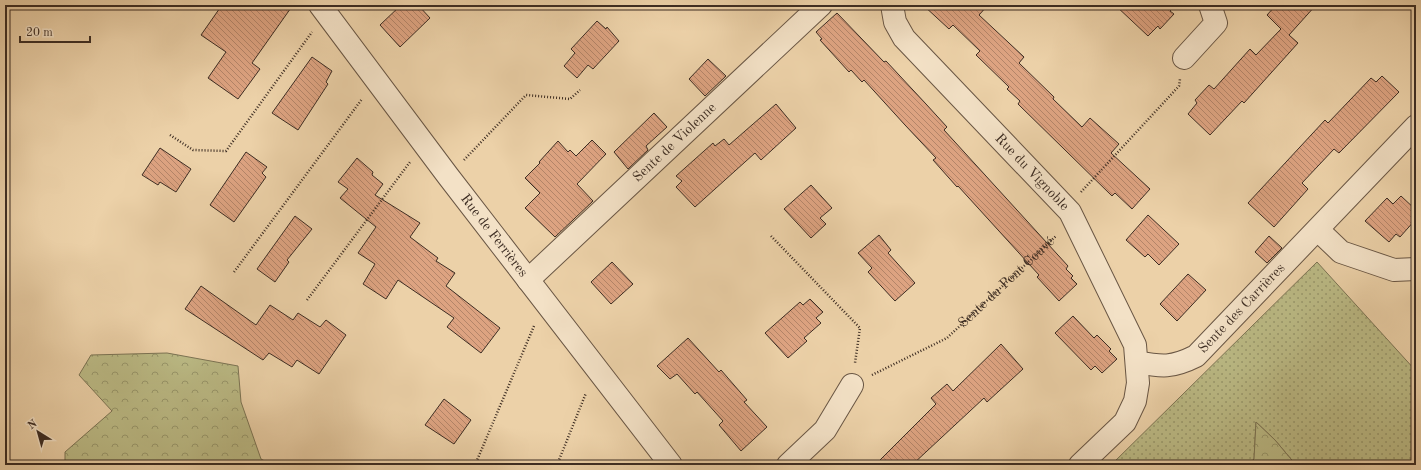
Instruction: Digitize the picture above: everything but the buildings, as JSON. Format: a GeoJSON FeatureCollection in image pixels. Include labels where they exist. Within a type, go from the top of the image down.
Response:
{"type":"FeatureCollection","features":[{"type":"Feature","properties":{"kind":"street","name":"Sente de Violenne"},"geometry":{"type":"LineString","coordinates":[[528,280],[821,5]]}},
{"type":"Feature","properties":{"kind":"street","name":"Rue du Vignoble"},"geometry":{"type":"LineString","coordinates":[[892,5],[895,22],[904,38],[1070,212],[1135,344],[1137,362]]}},
{"type":"Feature","properties":{"kind":"street"},"geometry":{"type":"LineString","coordinates":[[1184,58],[1216,23],[1210,5]]}},
{"type":"Feature","properties":{"kind":"street","name":"Rue de Ferrières"},"geometry":{"type":"LineString","coordinates":[[323,9],[448,176],[671,465]]}},
{"type":"Feature","properties":{"kind":"street","name":"Sente des Carrières"},"geometry":{"type":"LineString","coordinates":[[1137,362],[1156,366],[1179,365],[1196,356],[1416,126]]}},
{"type":"Feature","properties":{"kind":"street"},"geometry":{"type":"LineString","coordinates":[[1318,230],[1341,252],[1394,270],[1416,270]]}},
{"type":"Feature","properties":{"kind":"street"},"geometry":{"type":"LineString","coordinates":[[1080,465],[1125,422],[1135,401],[1138,383],[1137,362]]}},
{"type":"Feature","properties":{"kind":"street"},"geometry":{"type":"LineString","coordinates":[[788,465],[825,430],[852,385]]}},
{"type":"Feature","properties":{"kind":"path"},"geometry":{"type":"LineString","coordinates":[[170,135],[193,150],[226,151],[323,9]]}},
{"type":"Feature","properties":{"kind":"path","name":"Sente du Pont Couvé"},"geometry":{"type":"LineString","coordinates":[[852,385],[947,338],[1059,232],[1080,192],[1179,86],[1184,58]]}},
{"type":"Feature","properties":{"kind":"path"},"geometry":{"type":"LineString","coordinates":[[234,272],[376,80]]}},
{"type":"Feature","properties":{"kind":"path"},"geometry":{"type":"LineString","coordinates":[[448,176],[526,94],[570,99],[580,90]]}},
{"type":"Feature","properties":{"kind":"path"},"geometry":{"type":"LineString","coordinates":[[308,300],[367,218],[406,169],[421,140]]}},
{"type":"Feature","properties":{"kind":"path"},"geometry":{"type":"LineString","coordinates":[[771,236],[860,328],[852,385]]}},
{"type":"Feature","properties":{"kind":"path"},"geometry":{"type":"LineString","coordinates":[[475,465],[545,303]]}},
{"type":"Feature","properties":{"kind":"path"},"geometry":{"type":"LineString","coordinates":[[557,465],[586,391],[602,375]]}},
{"type":"Feature","properties":{"kind":"green space"},"geometry":{"type":"Polygon","coordinates":[[[1317,262],[1416,371],[1416,465],[1296,465],[1275,440],[1256,422],[1254,460],[1247,465],[1111,465],[1317,262]]]}},
{"type":"Feature","properties":{"kind":"green space"},"geometry":{"type":"Polygon","coordinates":[[[167,353],[238,366],[241,402],[261,459],[272,465],[65,465],[65,452],[112,411],[79,375],[91,355],[167,353]]]}},
{"type":"Feature","properties":{"kind":"green space"},"geometry":{"type":"Polygon","coordinates":[[[1256,422],[1275,440],[1296,465],[1247,465],[1254,459],[1256,422]]]}}]}
